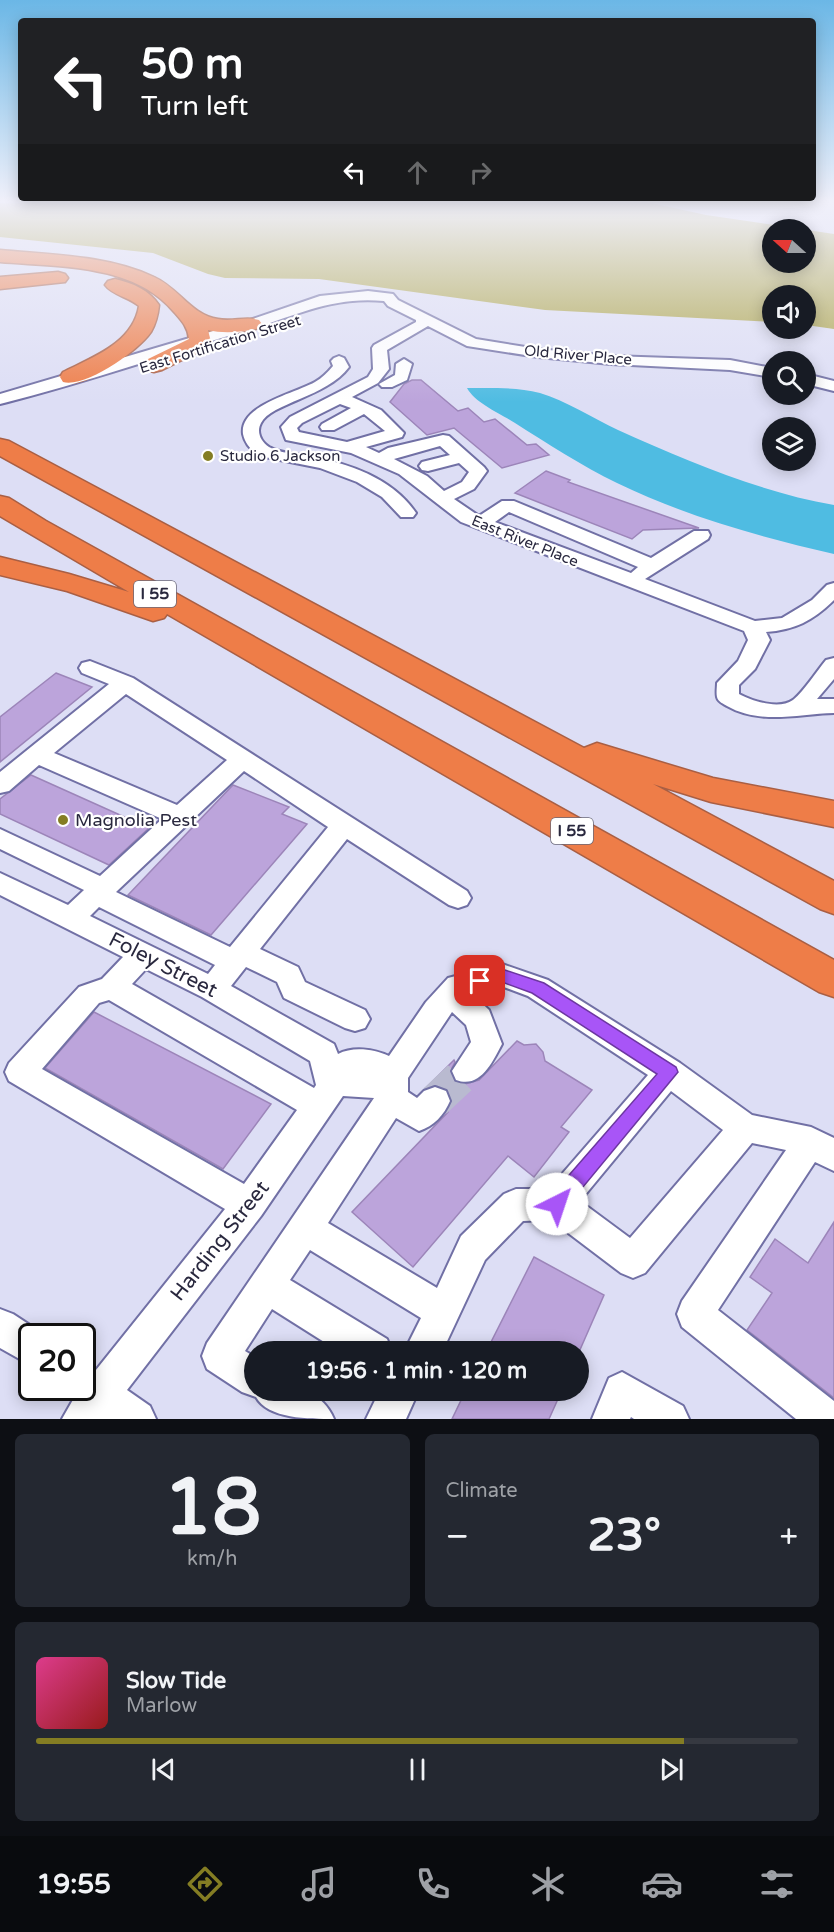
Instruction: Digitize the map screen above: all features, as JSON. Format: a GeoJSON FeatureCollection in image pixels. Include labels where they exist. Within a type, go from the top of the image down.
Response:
{"type":"FeatureCollection","features":[{"type":"Feature","properties":{"kind":"highway"},"geometry":{"type":"LineString","coordinates":[[107,269],[121,271],[145,279],[166,292],[200,332],[198,341],[154,364]]}},
{"type":"Feature","properties":{"kind":"highway"},"geometry":{"type":"LineString","coordinates":[[0,283],[56,278],[85,279],[116,285],[138,294],[168,326],[198,341],[223,343]]}},
{"type":"Feature","properties":{"kind":"highway"},"geometry":{"type":"LineString","coordinates":[[71,378],[112,355],[137,336],[150,317],[149,305]]}},
{"type":"Feature","properties":{"kind":"highway"},"geometry":{"type":"LineString","coordinates":[[188,316],[217,326],[252,324]]}},
{"type":"Feature","properties":{"kind":"highway"},"geometry":{"type":"LineString","coordinates":[[0,446],[834,899]]}},
{"type":"Feature","properties":{"kind":"highway","name":"I 55"},"geometry":{"type":"LineString","coordinates":[[0,504],[834,980]]}},
{"type":"Feature","properties":{"kind":"highway"},"geometry":{"type":"LineString","coordinates":[[0,566],[73,584],[124,600],[310,683]]}},
{"type":"Feature","properties":{"kind":"highway"},"geometry":{"type":"LineString","coordinates":[[524,731],[711,790],[834,814]]}},
{"type":"Feature","properties":{"kind":"street","name":"East Fortification Street"},"geometry":{"type":"LineString","coordinates":[[0,411],[12,399],[71,378],[341,296],[382,296],[393,303]]}},
{"type":"Feature","properties":{"kind":"street","name":"East Fortification Street"},"geometry":{"type":"LineString","coordinates":[[12,399],[154,364],[343,305],[364,302],[393,303]]}},
{"type":"Feature","properties":{"kind":"street","name":"Old River Place"},"geometry":{"type":"LineString","coordinates":[[393,303],[472,343],[611,360],[720,364],[762,370]]}},
{"type":"Feature","properties":{"kind":"street"},"geometry":{"type":"LineString","coordinates":[[381,381],[379,348],[418,328],[423,324],[424,317]]}},
{"type":"Feature","properties":{"kind":"street"},"geometry":{"type":"LineString","coordinates":[[339,361],[341,366],[327,382],[256,418],[250,428],[252,438],[258,448],[272,455],[328,465],[389,492],[401,503],[407,513]]}},
{"type":"Feature","properties":{"kind":"street"},"geometry":{"type":"LineString","coordinates":[[281,404],[306,414],[358,389],[402,377],[404,364]]}},
{"type":"Feature","properties":{"kind":"street"},"geometry":{"type":"LineString","coordinates":[[816,382],[834,386]]}},
{"type":"Feature","properties":{"kind":"street"},"geometry":{"type":"LineString","coordinates":[[328,465],[352,448],[396,433],[375,412],[340,398]]}},
{"type":"Feature","properties":{"kind":"street"},"geometry":{"type":"LineString","coordinates":[[328,427],[364,408]]}},
{"type":"Feature","properties":{"kind":"street","name":"East River Place"},"geometry":{"type":"LineString","coordinates":[[306,414],[292,423],[289,432],[292,435],[352,448],[380,459],[413,474],[460,514],[753,627],[787,624],[819,604],[834,589]]}},
{"type":"Feature","properties":{"kind":"street"},"geometry":{"type":"LineString","coordinates":[[380,459],[394,452],[443,440],[478,471],[477,476],[469,485],[441,498]]}},
{"type":"Feature","properties":{"kind":"street"},"geometry":{"type":"LineString","coordinates":[[428,466],[462,457]]}},
{"type":"Feature","properties":{"kind":"street"},"geometry":{"type":"LineString","coordinates":[[480,523],[508,505],[653,566]]}},
{"type":"Feature","properties":{"kind":"street"},"geometry":{"type":"LineString","coordinates":[[629,581],[701,535]]}},
{"type":"Feature","properties":{"kind":"street"},"geometry":{"type":"LineString","coordinates":[[753,627],[759,640],[747,664],[729,683],[728,697],[747,708],[776,711],[799,707],[834,706]]}},
{"type":"Feature","properties":{"kind":"street"},"geometry":{"type":"LineString","coordinates":[[799,707],[834,665]]}},
{"type":"Feature","properties":{"kind":"street"},"geometry":{"type":"LineString","coordinates":[[90,668],[125,683],[458,897]]}},
{"type":"Feature","properties":{"kind":"street"},"geometry":{"type":"LineString","coordinates":[[0,785],[125,683]]}},
{"type":"Feature","properties":{"kind":"street"},"geometry":{"type":"LineString","coordinates":[[37,755],[179,816]]}},
{"type":"Feature","properties":{"kind":"street"},"geometry":{"type":"LineString","coordinates":[[71,918],[243,758]]}},
{"type":"Feature","properties":{"kind":"street"},"geometry":{"type":"LineString","coordinates":[[212,989],[344,825]]}},
{"type":"Feature","properties":{"kind":"street"},"geometry":{"type":"LineString","coordinates":[[0,838],[99,891],[239,957],[288,975],[294,990],[355,1019]]}},
{"type":"Feature","properties":{"kind":"street","name":"Foley Street"},"geometry":{"type":"LineString","coordinates":[[0,883],[212,989],[330,1067],[348,1084],[390,1083]]}},
{"type":"Feature","properties":{"kind":"street"},"geometry":{"type":"LineString","coordinates":[[143,954],[112,987],[89,995],[20,1072],[249,1205]]}},
{"type":"Feature","properties":{"kind":"street"},"geometry":{"type":"LineString","coordinates":[[244,1372],[220,1356],[306,1229],[390,1083],[436,1010],[458,986],[502,975],[538,988],[669,1072],[745,1128],[823,1149],[695,1314],[826,1419]]}},
{"type":"Feature","properties":{"kind":"street"},"geometry":{"type":"LineString","coordinates":[[112,987],[320,1107]]}},
{"type":"Feature","properties":{"kind":"street"},"geometry":{"type":"LineString","coordinates":[[452,993],[479,1019],[488,1044],[467,1071]]}},
{"type":"Feature","properties":{"kind":"street","name":"Harding Street"},"geometry":{"type":"LineString","coordinates":[[96,1388],[249,1205],[332,1087],[330,1067]]}},
{"type":"Feature","properties":{"kind":"street"},"geometry":{"type":"LineString","coordinates":[[557,1204],[669,1072]]}},
{"type":"Feature","properties":{"kind":"street"},"geometry":{"type":"LineString","coordinates":[[390,1083],[419,1117],[435,1101]]}},
{"type":"Feature","properties":{"kind":"street"},"geometry":{"type":"LineString","coordinates":[[428,1341],[473,1248],[516,1205],[557,1204],[633,1261],[745,1128]]}},
{"type":"Feature","properties":{"kind":"street"},"geometry":{"type":"LineString","coordinates":[[306,1229],[444,1312]]}},
{"type":"Feature","properties":{"kind":"street"},"geometry":{"type":"LineString","coordinates":[[267,1286],[356,1341]]}},
{"type":"Feature","properties":{"kind":"street"},"geometry":{"type":"LineString","coordinates":[[0,1326],[18,1338]]}},
{"type":"Feature","properties":{"kind":"street"},"geometry":{"type":"LineString","coordinates":[[611,1419],[622,1391],[670,1419]]}},
{"type":"Feature","properties":{"kind":"street"},"geometry":{"type":"LineString","coordinates":[[95,1401],[137,1419]]}},
{"type":"Feature","properties":{"kind":"street"},"geometry":{"type":"LineString","coordinates":[[288,1401],[315,1419]]}},
{"type":"Feature","properties":{"kind":"street"},"geometry":{"type":"LineString","coordinates":[[385,1419],[394,1401]]}},
{"type":"Feature","properties":{"kind":"shaded area"},"geometry":{"type":"Polygon","coordinates":[[[195,269],[762,269],[762,273],[816,273],[816,269],[834,269],[834,329],[816,326],[816,285],[762,285],[762,321],[545,310],[319,279],[225,278],[195,269]]]}},
{"type":"Feature","properties":{"kind":"water"},"geometry":{"type":"Polygon","coordinates":[[[467,388],[513,389],[540,393],[697,464],[751,484],[834,505],[834,554],[723,524],[643,495],[565,454],[482,403],[467,388]]]}},
{"type":"Feature","properties":{"kind":"building"},"geometry":{"type":"Polygon","coordinates":[[[412,380],[421,380],[458,411],[468,408],[484,422],[495,419],[527,445],[536,444],[549,455],[502,468],[454,428],[427,435],[390,402],[404,384],[412,380]]]}},
{"type":"Feature","properties":{"kind":"building"},"geometry":{"type":"Polygon","coordinates":[[[546,471],[570,480],[568,482],[699,528],[643,530],[632,539],[515,493],[546,471]]]}},
{"type":"Feature","properties":{"kind":"building"},"geometry":{"type":"Polygon","coordinates":[[[56,673],[92,687],[0,762],[0,717],[56,673]]]}},
{"type":"Feature","properties":{"kind":"building"},"geometry":{"type":"Polygon","coordinates":[[[31,775],[149,828],[109,865],[0,814],[0,799],[31,775]]]}},
{"type":"Feature","properties":{"kind":"building"},"geometry":{"type":"Polygon","coordinates":[[[233,785],[289,807],[282,814],[307,824],[211,935],[128,895],[233,785]]]}},
{"type":"Feature","properties":{"kind":"building"},"geometry":{"type":"Polygon","coordinates":[[[94,1012],[271,1104],[223,1169],[45,1068],[94,1012]]]}},
{"type":"Feature","properties":{"kind":"building"},"geometry":{"type":"Polygon","coordinates":[[[517,1041],[524,1045],[536,1044],[543,1052],[545,1061],[592,1090],[561,1127],[569,1132],[534,1177],[508,1156],[413,1267],[352,1212],[448,1112],[452,1100],[448,1090],[436,1085],[426,1088],[454,1060],[450,1072],[456,1082],[465,1084],[479,1080],[517,1041]]]}},
{"type":"Feature","properties":{"kind":"building"},"geometry":{"type":"Polygon","coordinates":[[[834,1222],[834,1398],[747,1330],[772,1293],[750,1277],[775,1239],[808,1263],[834,1222]]]}},
{"type":"Feature","properties":{"kind":"building"},"geometry":{"type":"Polygon","coordinates":[[[534,1257],[604,1295],[584,1341],[492,1341],[534,1257]]]}},
{"type":"Feature","properties":{"kind":"building"},"geometry":{"type":"Polygon","coordinates":[[[461,1401],[557,1401],[549,1419],[452,1419],[461,1401]]]}},
{"type":"Feature","properties":{"kind":"tunnel"},"geometry":{"type":"LineString","coordinates":[[435,1101],[467,1071]]}},
{"type":"Feature","properties":{"kind":"place","name":"Studio 6 Jackson"},"geometry":{"type":"Point","coordinates":[208,456]}},
{"type":"Feature","properties":{"kind":"place","name":"Magnolia Pest"},"geometry":{"type":"Point","coordinates":[63,820]}},
{"type":"Feature","properties":{"kind":"route"},"geometry":{"type":"LineString","coordinates":[[480,981],[502,975],[538,988],[669,1072],[557,1204]]}}]}
